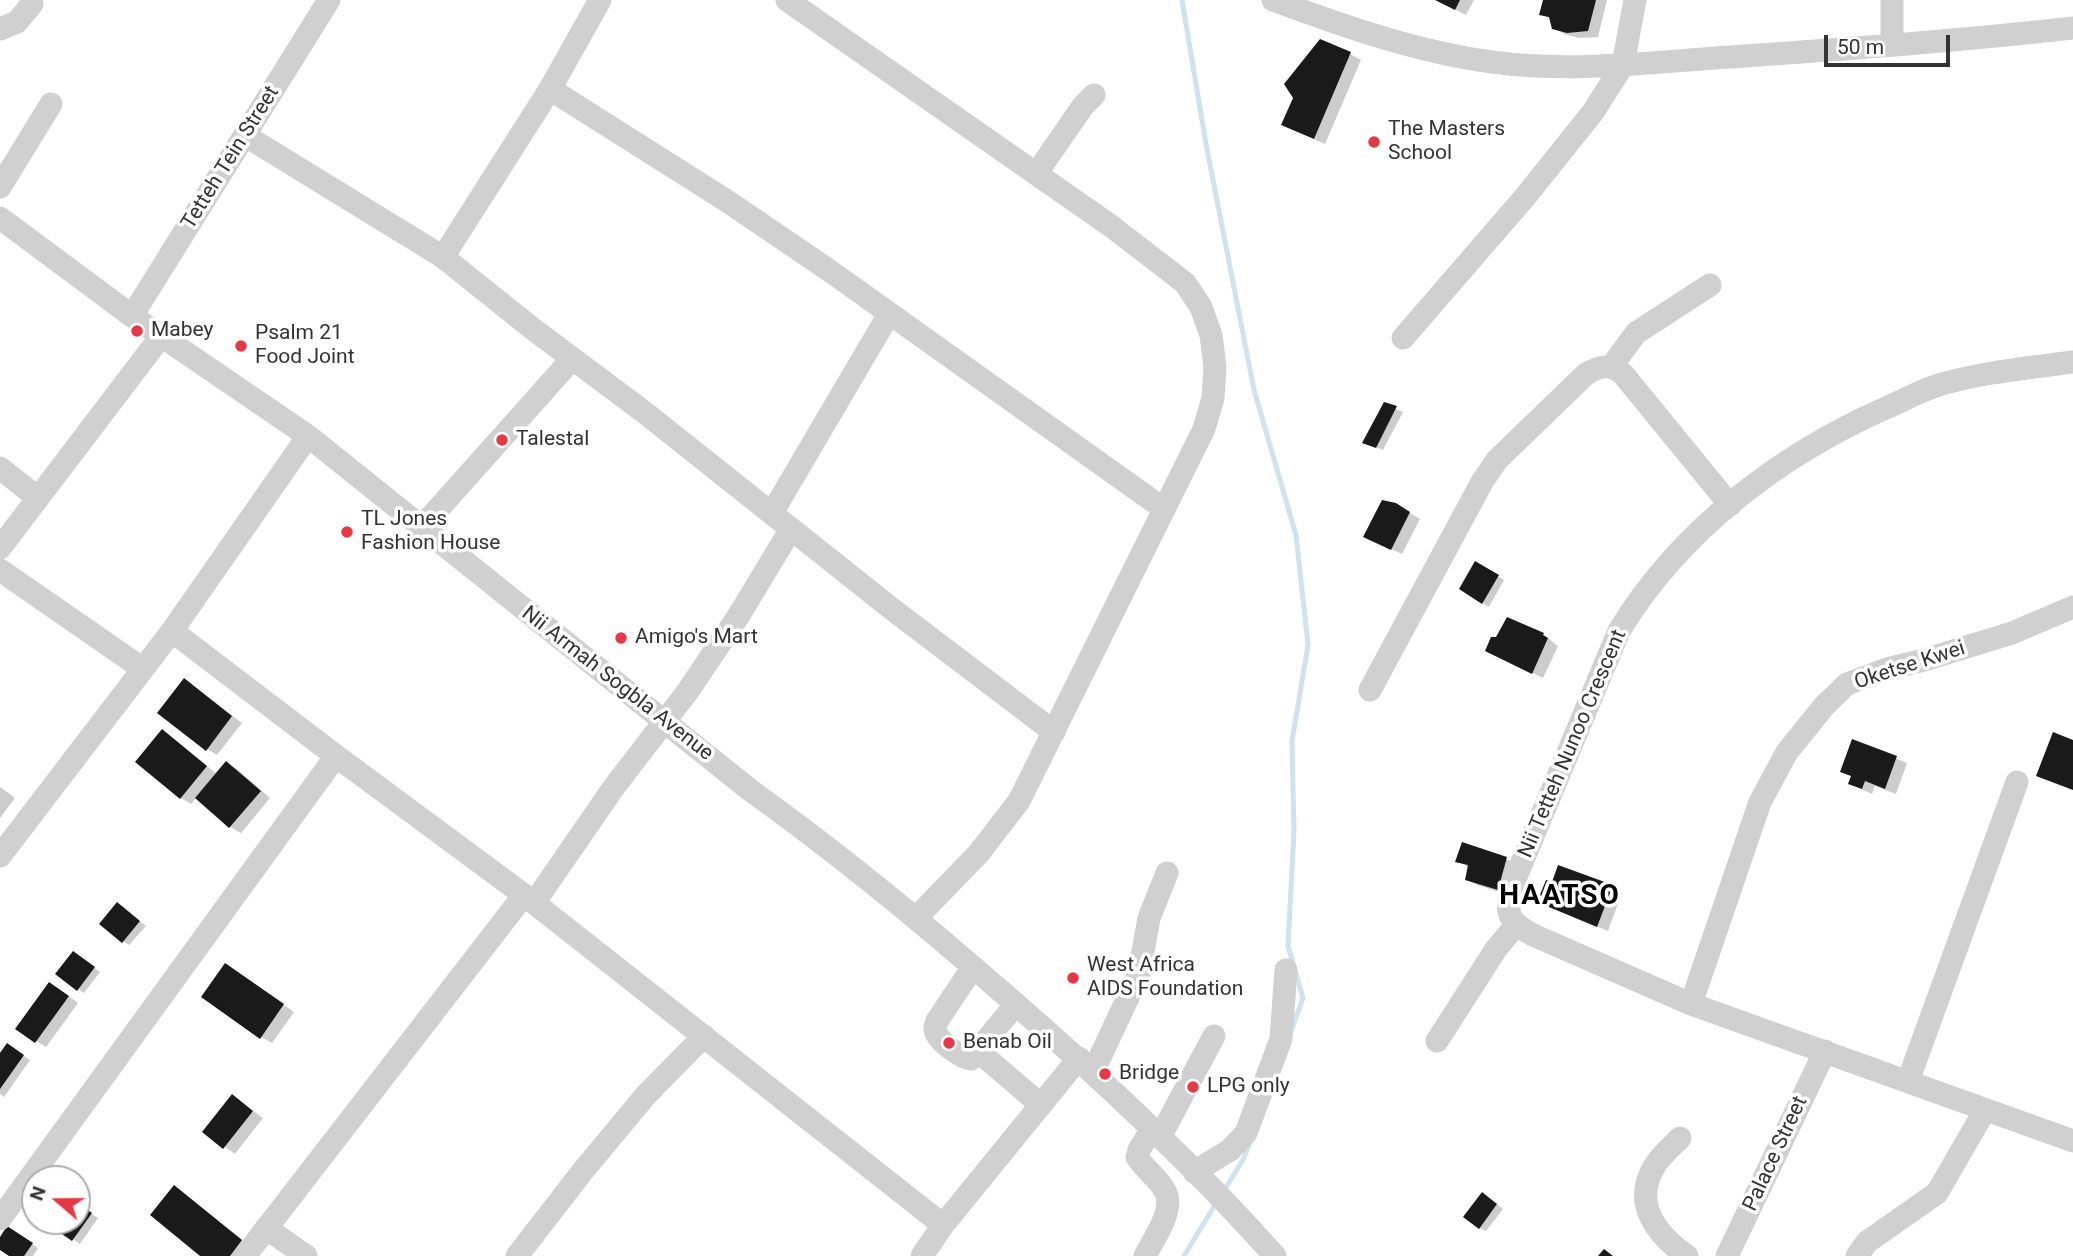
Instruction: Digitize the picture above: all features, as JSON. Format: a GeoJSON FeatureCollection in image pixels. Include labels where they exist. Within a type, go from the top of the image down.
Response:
{"type":"FeatureCollection","features":[{"type":"Feature","properties":{"kind":"street","name":"Tetteh Tein Street"},"geometry":{"type":"LineString","coordinates":[[132,316],[329,0]]}},
{"type":"Feature","properties":{"kind":"street"},"geometry":{"type":"LineString","coordinates":[[443,257],[550,89],[600,0]]}},
{"type":"Feature","properties":{"kind":"street"},"geometry":{"type":"LineString","coordinates":[[787,0],[1111,226],[1185,283],[1201,307],[1211,335],[1215,367],[1213,398],[1204,429],[1054,732],[1019,801],[979,853],[916,918]]}},
{"type":"Feature","properties":{"kind":"street"},"geometry":{"type":"LineString","coordinates":[[1273,0],[1343,25],[1440,53],[1492,62],[1540,66],[1623,65],[1892,45],[2073,28]]}},
{"type":"Feature","properties":{"kind":"street"},"geometry":{"type":"LineString","coordinates":[[1403,338],[1563,151],[1593,112],[1623,65],[1635,0]]}},
{"type":"Feature","properties":{"kind":"street"},"geometry":{"type":"LineString","coordinates":[[1892,0],[1892,45]]}},
{"type":"Feature","properties":{"kind":"street"},"geometry":{"type":"LineString","coordinates":[[0,29],[17,22],[32,4]]}},
{"type":"Feature","properties":{"kind":"street"},"geometry":{"type":"LineString","coordinates":[[550,89],[727,201],[1164,509]]}},
{"type":"Feature","properties":{"kind":"street"},"geometry":{"type":"LineString","coordinates":[[1036,174],[1083,106],[1094,95]]}},
{"type":"Feature","properties":{"kind":"street"},"geometry":{"type":"LineString","coordinates":[[0,187],[51,104]]}},
{"type":"Feature","properties":{"kind":"street"},"geometry":{"type":"LineString","coordinates":[[246,136],[443,257],[892,609],[1054,732]]}},
{"type":"Feature","properties":{"kind":"street","name":"Nii Armah Sogbla Avenue"},"geometry":{"type":"LineString","coordinates":[[0,218],[132,316],[308,436],[750,790],[792,819],[916,918],[1086,1065],[1275,1256]]}},
{"type":"Feature","properties":{"kind":"street"},"geometry":{"type":"LineString","coordinates":[[1611,367],[1636,333],[1710,285]]}},
{"type":"Feature","properties":{"kind":"street"},"geometry":{"type":"LineString","coordinates":[[772,513],[890,314]]}},
{"type":"Feature","properties":{"kind":"street"},"geometry":{"type":"LineString","coordinates":[[0,548],[162,335]]}},
{"type":"Feature","properties":{"kind":"street"},"geometry":{"type":"LineString","coordinates":[[422,527],[572,359]]}},
{"type":"Feature","properties":{"kind":"street","name":"Nii Tetteh Nunoo Crescent"},"geometry":{"type":"LineString","coordinates":[[1516,925],[1509,915],[1510,891],[1585,707],[1619,631],[1637,601],[1687,542],[1730,505],[1791,460],[1853,423],[1939,385],[1968,377],[2073,362]]}},
{"type":"Feature","properties":{"kind":"street"},"geometry":{"type":"LineString","coordinates":[[1370,690],[1482,482],[1497,460],[1586,374],[1600,366],[1611,367],[1623,374],[1730,505]]}},
{"type":"Feature","properties":{"kind":"street"},"geometry":{"type":"LineString","coordinates":[[0,856],[172,631],[308,436]]}},
{"type":"Feature","properties":{"kind":"street"},"geometry":{"type":"LineString","coordinates":[[0,468],[38,498]]}},
{"type":"Feature","properties":{"kind":"street"},"geometry":{"type":"LineString","coordinates":[[245,1256],[529,899],[688,691],[739,615],[791,528]]}},
{"type":"Feature","properties":{"kind":"street"},"geometry":{"type":"LineString","coordinates":[[0,570],[143,669]]}},
{"type":"Feature","properties":{"kind":"street","name":"Oketse Kwei"},"geometry":{"type":"LineString","coordinates":[[1691,1004],[1760,802],[1787,752],[1825,705],[1847,684],[1887,669],[1990,640],[2073,607]]}},
{"type":"Feature","properties":{"kind":"street"},"geometry":{"type":"LineString","coordinates":[[172,631],[529,899],[943,1225]]}},
{"type":"Feature","properties":{"kind":"street"},"geometry":{"type":"LineString","coordinates":[[0,1219],[336,756]]}},
{"type":"Feature","properties":{"kind":"street"},"geometry":{"type":"LineString","coordinates":[[1908,1081],[2017,782]]}},
{"type":"Feature","properties":{"kind":"street"},"geometry":{"type":"LineString","coordinates":[[922,1256],[943,1225],[1041,1105],[1086,1065],[1139,974],[1149,918],[1167,873]]}},
{"type":"Feature","properties":{"kind":"street"},"geometry":{"type":"LineString","coordinates":[[1437,1041],[1496,949],[1516,925],[1553,945],[1691,1004],[2073,1141]]}},
{"type":"Feature","properties":{"kind":"street"},"geometry":{"type":"LineString","coordinates":[[973,967],[937,1021],[935,1029],[938,1036],[964,1058],[971,1059],[1016,1004]]}},
{"type":"Feature","properties":{"kind":"street"},"geometry":{"type":"LineString","coordinates":[[1200,1179],[1246,1133],[1281,1039],[1286,970]]}},
{"type":"Feature","properties":{"kind":"street"},"geometry":{"type":"LineString","coordinates":[[517,1256],[582,1172],[646,1096],[704,1036]]}},
{"type":"Feature","properties":{"kind":"street"},"geometry":{"type":"LineString","coordinates":[[1145,1256],[1168,1202],[1167,1193],[1137,1157],[1155,1133],[1214,1036]]}},
{"type":"Feature","properties":{"kind":"street","name":"Palace Street"},"geometry":{"type":"LineString","coordinates":[[1727,1256],[1825,1051]]}},
{"type":"Feature","properties":{"kind":"street"},"geometry":{"type":"LineString","coordinates":[[979,1052],[1041,1105]]}},
{"type":"Feature","properties":{"kind":"street"},"geometry":{"type":"LineString","coordinates":[[1857,1256],[1867,1242],[1937,1193],[1985,1110]]}},
{"type":"Feature","properties":{"kind":"street"},"geometry":{"type":"LineString","coordinates":[[1680,1138],[1655,1165],[1647,1180],[1644,1198],[1653,1224],[1670,1244],[1687,1256]]}},
{"type":"Feature","properties":{"kind":"street"},"geometry":{"type":"LineString","coordinates":[[266,1228],[306,1256]]}},
{"type":"Feature","properties":{"kind":"building"},"geometry":{"type":"Polygon","coordinates":[[[1435,0],[1460,0],[1455,10],[1435,0]]]}},
{"type":"Feature","properties":{"kind":"building"},"geometry":{"type":"Polygon","coordinates":[[[1543,0],[1596,0],[1588,31],[1567,33],[1552,29],[1549,17],[1539,15],[1543,0]]]}},
{"type":"Feature","properties":{"kind":"building"},"geometry":{"type":"Polygon","coordinates":[[[1320,39],[1351,52],[1314,139],[1281,125],[1293,98],[1284,84],[1320,39]]]}},
{"type":"Feature","properties":{"kind":"building"},"geometry":{"type":"Polygon","coordinates":[[[1384,402],[1397,406],[1376,448],[1362,443],[1384,402]]]}},
{"type":"Feature","properties":{"kind":"building"},"geometry":{"type":"Polygon","coordinates":[[[1382,500],[1396,503],[1410,512],[1391,550],[1363,537],[1382,500]]]}},
{"type":"Feature","properties":{"kind":"building"},"geometry":{"type":"Polygon","coordinates":[[[1475,561],[1499,575],[1482,604],[1459,589],[1475,561]]]}},
{"type":"Feature","properties":{"kind":"building"},"geometry":{"type":"Polygon","coordinates":[[[1507,617],[1544,633],[1548,638],[1532,674],[1485,651],[1491,637],[1496,637],[1507,617]]]}},
{"type":"Feature","properties":{"kind":"building"},"geometry":{"type":"Polygon","coordinates":[[[184,678],[232,716],[206,751],[157,713],[184,678]]]}},
{"type":"Feature","properties":{"kind":"building"},"geometry":{"type":"Polygon","coordinates":[[[162,729],[207,766],[180,799],[135,762],[162,729]]]}},
{"type":"Feature","properties":{"kind":"building"},"geometry":{"type":"Polygon","coordinates":[[[2053,732],[2073,740],[2073,790],[2036,776],[2053,732]]]}},
{"type":"Feature","properties":{"kind":"building"},"geometry":{"type":"Polygon","coordinates":[[[1852,739],[1897,756],[1885,789],[1865,781],[1862,789],[1848,784],[1851,776],[1840,772],[1852,739]]]}},
{"type":"Feature","properties":{"kind":"building"},"geometry":{"type":"Polygon","coordinates":[[[226,761],[261,791],[229,828],[195,798],[226,761]]]}},
{"type":"Feature","properties":{"kind":"building"},"geometry":{"type":"Polygon","coordinates":[[[1462,842],[1507,857],[1498,890],[1465,880],[1468,865],[1455,862],[1462,842]]]}},
{"type":"Feature","properties":{"kind":"building"},"geometry":{"type":"Polygon","coordinates":[[[1558,865],[1613,885],[1597,927],[1537,902],[1546,880],[1552,882],[1558,865]]]}},
{"type":"Feature","properties":{"kind":"building"},"geometry":{"type":"Polygon","coordinates":[[[117,902],[140,921],[122,943],[99,924],[117,902]]]}},
{"type":"Feature","properties":{"kind":"building"},"geometry":{"type":"Polygon","coordinates":[[[73,951],[95,967],[77,991],[55,974],[73,951]]]}},
{"type":"Feature","properties":{"kind":"building"},"geometry":{"type":"Polygon","coordinates":[[[225,963],[284,1004],[260,1039],[201,997],[225,963]]]}},
{"type":"Feature","properties":{"kind":"building"},"geometry":{"type":"Polygon","coordinates":[[[49,982],[69,996],[35,1043],[15,1029],[49,982]]]}},
{"type":"Feature","properties":{"kind":"building"},"geometry":{"type":"Polygon","coordinates":[[[7,1043],[24,1055],[0,1089],[0,1053],[7,1043]]]}},
{"type":"Feature","properties":{"kind":"building"},"geometry":{"type":"Polygon","coordinates":[[[232,1094],[253,1111],[223,1149],[202,1132],[232,1094]]]}},
{"type":"Feature","properties":{"kind":"building"},"geometry":{"type":"Polygon","coordinates":[[[174,1185],[242,1240],[230,1256],[200,1256],[150,1215],[174,1185]]]}},
{"type":"Feature","properties":{"kind":"building"},"geometry":{"type":"Polygon","coordinates":[[[1482,1192],[1497,1204],[1479,1229],[1463,1217],[1482,1192]]]}},
{"type":"Feature","properties":{"kind":"building"},"geometry":{"type":"Polygon","coordinates":[[[7,1226],[33,1243],[24,1256],[9,1256],[0,1250],[0,1237],[7,1226]]]}},
{"type":"Feature","properties":{"kind":"building"},"geometry":{"type":"Polygon","coordinates":[[[63,1235],[76,1235],[72,1241],[63,1235]]]}},
{"type":"Feature","properties":{"kind":"building"},"geometry":{"type":"Polygon","coordinates":[[[1604,1249],[1613,1256],[1598,1256],[1604,1249]]]}},
{"type":"Feature","properties":{"kind":"waterway"},"geometry":{"type":"LineString","coordinates":[[1182,0],[1206,144],[1254,390],[1296,535],[1308,645],[1292,741],[1294,831],[1288,946],[1303,998],[1291,1031]]}},
{"type":"Feature","properties":{"kind":"waterway"},"geometry":{"type":"LineString","coordinates":[[1223,1192],[1243,1160],[1250,1142]]}},
{"type":"Feature","properties":{"kind":"waterway"},"geometry":{"type":"LineString","coordinates":[[1184,1256],[1216,1203]]}},
{"type":"Feature","properties":{"kind":"place","name":"The Masters School"},"geometry":{"type":"Point","coordinates":[1374,142]}},
{"type":"Feature","properties":{"kind":"place","name":"Mabey"},"geometry":{"type":"Point","coordinates":[137,331]}},
{"type":"Feature","properties":{"kind":"place","name":"Psalm 21 Food Joint"},"geometry":{"type":"Point","coordinates":[241,346]}},
{"type":"Feature","properties":{"kind":"place","name":"Talestal"},"geometry":{"type":"Point","coordinates":[502,440]}},
{"type":"Feature","properties":{"kind":"place","name":"TL Jones Fashion House"},"geometry":{"type":"Point","coordinates":[347,532]}},
{"type":"Feature","properties":{"kind":"place","name":"Amigo's Mart"},"geometry":{"type":"Point","coordinates":[621,638]}},
{"type":"Feature","properties":{"kind":"place","name":"West Africa AIDS Foundation"},"geometry":{"type":"Point","coordinates":[1073,978]}},
{"type":"Feature","properties":{"kind":"place","name":"Benab Oil"},"geometry":{"type":"Point","coordinates":[949,1043]}},
{"type":"Feature","properties":{"kind":"place","name":"Bridge"},"geometry":{"type":"Point","coordinates":[1105,1074]}},
{"type":"Feature","properties":{"kind":"place","name":"LPG only"},"geometry":{"type":"Point","coordinates":[1193,1087]}},
{"type":"Feature","properties":{"kind":"district","name":"HAATSO"},"geometry":{"type":"Point","coordinates":[1560,897]}}]}
